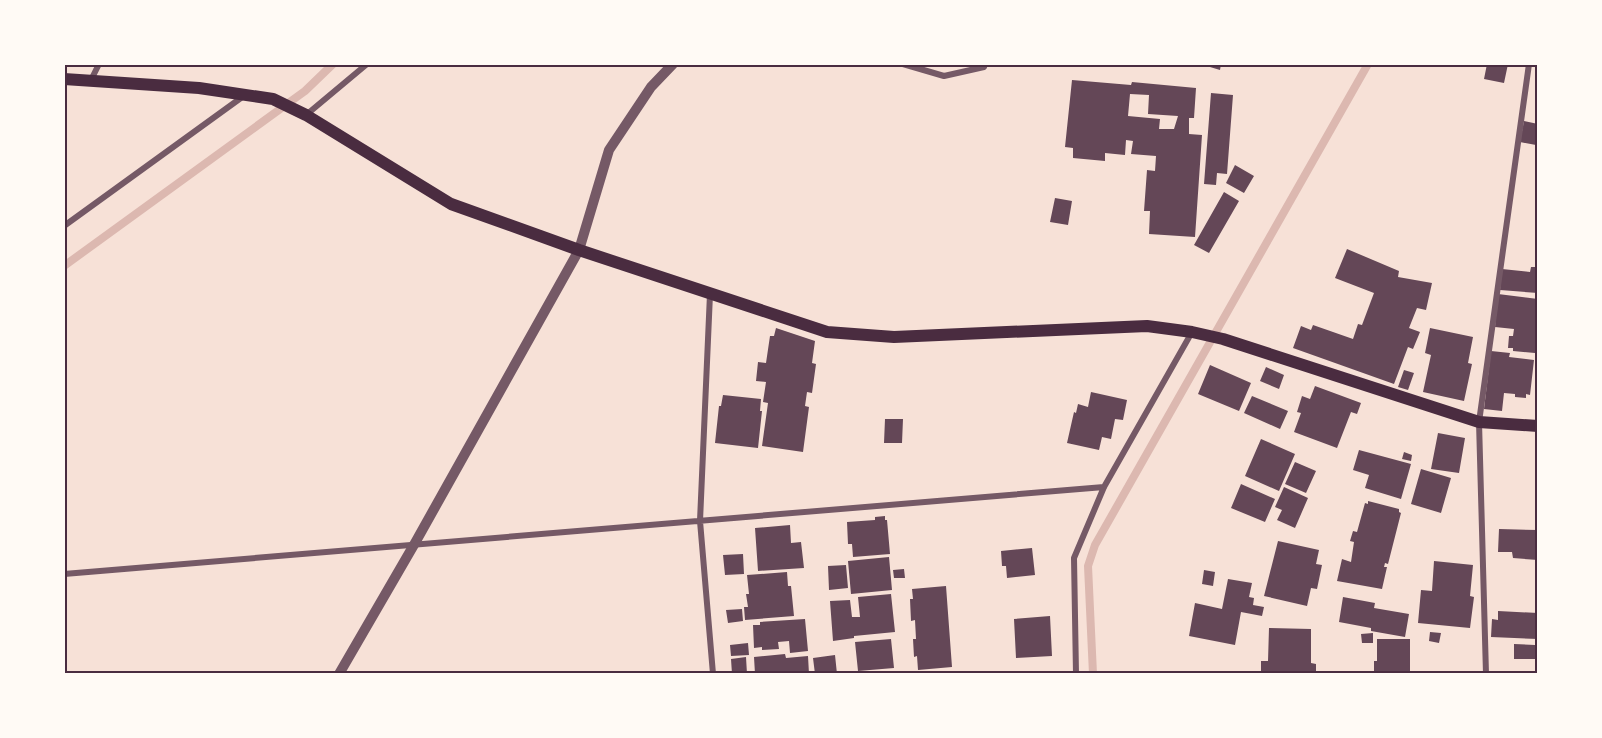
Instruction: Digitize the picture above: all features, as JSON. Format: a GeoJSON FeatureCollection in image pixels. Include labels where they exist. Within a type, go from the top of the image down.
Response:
{"type":"FeatureCollection","features":[{"type":"Feature","properties":{"kind":"main road"},"geometry":{"type":"LineString","coordinates":[[64,79],[199,88],[273,99],[302,113],[451,204],[579,250],[827,332],[894,337],[1147,326],[1206,334],[1479,422],[1538,426]]}},
{"type":"Feature","properties":{"kind":"street"},"geometry":{"type":"LineString","coordinates":[[90,81],[99,64]]}},
{"type":"Feature","properties":{"kind":"street"},"geometry":{"type":"LineString","coordinates":[[302,113],[367,64]]}},
{"type":"Feature","properties":{"kind":"street"},"geometry":{"type":"LineString","coordinates":[[339,674],[579,250],[609,150],[651,87],[674,64]]}},
{"type":"Feature","properties":{"kind":"street"},"geometry":{"type":"LineString","coordinates":[[903,64],[944,76],[984,67],[985,64]]}},
{"type":"Feature","properties":{"kind":"street"},"geometry":{"type":"LineString","coordinates":[[1486,674],[1479,422],[1529,64]]}},
{"type":"Feature","properties":{"kind":"street"},"geometry":{"type":"LineString","coordinates":[[64,226],[245,95]]}},
{"type":"Feature","properties":{"kind":"street"},"geometry":{"type":"LineString","coordinates":[[710,293],[700,522],[713,674]]}},
{"type":"Feature","properties":{"kind":"street"},"geometry":{"type":"LineString","coordinates":[[1076,674],[1074,558],[1104,487],[1192,332]]}},
{"type":"Feature","properties":{"kind":"street"},"geometry":{"type":"LineString","coordinates":[[64,574],[1104,487]]}},
{"type":"Feature","properties":{"kind":"building"},"geometry":{"type":"Polygon","coordinates":[[[1200,64],[1221,64],[1220,70],[1200,64]]]}},
{"type":"Feature","properties":{"kind":"building"},"geometry":{"type":"Polygon","coordinates":[[[1487,64],[1508,64],[1504,83],[1484,79],[1487,64]]]}},
{"type":"Feature","properties":{"kind":"building"},"geometry":{"type":"Polygon","coordinates":[[[1072,80],[1131,85],[1132,82],[1196,88],[1194,118],[1189,118],[1189,134],[1202,135],[1195,237],[1149,234],[1150,211],[1144,211],[1147,170],[1155,171],[1156,156],[1131,154],[1133,141],[1126,140],[1125,155],[1105,153],[1105,161],[1073,158],[1073,148],[1065,147],[1072,80]],[[1130,94],[1128,116],[1160,119],[1159,129],[1174,129],[1178,116],[1148,114],[1149,95],[1130,94]]]}},
{"type":"Feature","properties":{"kind":"building"},"geometry":{"type":"Polygon","coordinates":[[[1211,93],[1233,95],[1227,174],[1217,173],[1216,185],[1204,184],[1211,93]]]}},
{"type":"Feature","properties":{"kind":"building"},"geometry":{"type":"Polygon","coordinates":[[[1524,121],[1538,124],[1536,145],[1520,142],[1524,121]]]}},
{"type":"Feature","properties":{"kind":"building"},"geometry":{"type":"Polygon","coordinates":[[[1235,165],[1254,176],[1244,193],[1226,183],[1235,165]]]}},
{"type":"Feature","properties":{"kind":"building"},"geometry":{"type":"Polygon","coordinates":[[[1224,192],[1239,201],[1209,253],[1194,245],[1224,192]]]}},
{"type":"Feature","properties":{"kind":"building"},"geometry":{"type":"Polygon","coordinates":[[[1055,198],[1072,201],[1068,225],[1050,222],[1055,198]]]}},
{"type":"Feature","properties":{"kind":"building"},"geometry":{"type":"Polygon","coordinates":[[[1347,249],[1399,271],[1398,277],[1432,283],[1426,310],[1417,308],[1409,328],[1420,332],[1413,349],[1408,347],[1394,384],[1293,348],[1301,326],[1311,330],[1313,325],[1353,339],[1358,324],[1362,325],[1374,293],[1335,278],[1347,249]]]}},
{"type":"Feature","properties":{"kind":"building"},"geometry":{"type":"Polygon","coordinates":[[[1531,267],[1538,267],[1538,293],[1500,290],[1502,269],[1530,272],[1531,267]]]}},
{"type":"Feature","properties":{"kind":"building"},"geometry":{"type":"Polygon","coordinates":[[[1498,294],[1538,299],[1535,353],[1513,351],[1513,348],[1508,348],[1509,336],[1513,336],[1514,329],[1495,327],[1498,294]]]}},
{"type":"Feature","properties":{"kind":"building"},"geometry":{"type":"Polygon","coordinates":[[[776,328],[815,341],[812,363],[816,364],[812,393],[807,392],[805,406],[809,407],[803,452],[762,446],[768,403],[763,402],[766,382],[756,381],[758,362],[766,363],[770,336],[774,336],[776,328]]]}},
{"type":"Feature","properties":{"kind":"building"},"geometry":{"type":"Polygon","coordinates":[[[1430,328],[1473,337],[1468,363],[1472,364],[1464,401],[1423,392],[1431,355],[1425,353],[1430,328]]]}},
{"type":"Feature","properties":{"kind":"building"},"geometry":{"type":"Polygon","coordinates":[[[1491,351],[1510,353],[1509,357],[1534,360],[1530,395],[1526,394],[1526,398],[1504,393],[1502,411],[1484,409],[1491,351]]]}},
{"type":"Feature","properties":{"kind":"building"},"geometry":{"type":"Polygon","coordinates":[[[1210,365],[1251,383],[1239,411],[1198,394],[1210,365]]]}},
{"type":"Feature","properties":{"kind":"building"},"geometry":{"type":"Polygon","coordinates":[[[1266,367],[1284,375],[1279,389],[1260,381],[1266,367]]]}},
{"type":"Feature","properties":{"kind":"building"},"geometry":{"type":"Polygon","coordinates":[[[1404,370],[1414,373],[1408,390],[1398,387],[1404,370]]]}},
{"type":"Feature","properties":{"kind":"building"},"geometry":{"type":"Polygon","coordinates":[[[1315,386],[1361,403],[1357,414],[1351,412],[1337,448],[1294,432],[1301,413],[1297,412],[1302,396],[1310,399],[1315,386]]]}},
{"type":"Feature","properties":{"kind":"building"},"geometry":{"type":"Polygon","coordinates":[[[1091,392],[1127,400],[1123,420],[1115,419],[1111,439],[1102,437],[1099,450],[1067,443],[1074,412],[1076,413],[1078,404],[1088,407],[1091,392]]]}},
{"type":"Feature","properties":{"kind":"building"},"geometry":{"type":"Polygon","coordinates":[[[723,395],[761,399],[758,448],[715,443],[719,406],[721,406],[723,395]]]}},
{"type":"Feature","properties":{"kind":"building"},"geometry":{"type":"Polygon","coordinates":[[[1252,396],[1288,411],[1280,429],[1244,413],[1252,396]]]}},
{"type":"Feature","properties":{"kind":"building"},"geometry":{"type":"Polygon","coordinates":[[[885,419],[903,419],[902,443],[884,443],[885,419]]]}},
{"type":"Feature","properties":{"kind":"building"},"geometry":{"type":"Polygon","coordinates":[[[1438,433],[1465,438],[1459,473],[1431,469],[1438,433]]]}},
{"type":"Feature","properties":{"kind":"building"},"geometry":{"type":"Polygon","coordinates":[[[1261,439],[1295,454],[1279,491],[1245,476],[1261,439]]]}},
{"type":"Feature","properties":{"kind":"building"},"geometry":{"type":"Polygon","coordinates":[[[1359,450],[1411,464],[1401,499],[1365,488],[1369,475],[1353,470],[1359,450]]]}},
{"type":"Feature","properties":{"kind":"building"},"geometry":{"type":"Polygon","coordinates":[[[1404,452],[1412,455],[1411,461],[1402,459],[1404,452]]]}},
{"type":"Feature","properties":{"kind":"building"},"geometry":{"type":"Polygon","coordinates":[[[1295,462],[1316,471],[1306,493],[1285,484],[1295,462]]]}},
{"type":"Feature","properties":{"kind":"building"},"geometry":{"type":"Polygon","coordinates":[[[1421,469],[1451,478],[1441,513],[1411,504],[1421,469]]]}},
{"type":"Feature","properties":{"kind":"building"},"geometry":{"type":"Polygon","coordinates":[[[1241,484],[1275,499],[1265,522],[1231,508],[1241,484]]]}},
{"type":"Feature","properties":{"kind":"building"},"geometry":{"type":"Polygon","coordinates":[[[1284,487],[1308,498],[1295,528],[1277,520],[1282,510],[1275,507],[1284,487]]]}},
{"type":"Feature","properties":{"kind":"building"},"geometry":{"type":"Polygon","coordinates":[[[1368,501],[1399,509],[1401,513],[1388,564],[1385,563],[1384,567],[1387,567],[1382,589],[1337,581],[1342,559],[1351,562],[1354,542],[1350,541],[1353,531],[1357,532],[1365,503],[1368,504],[1368,501]]]}},
{"type":"Feature","properties":{"kind":"building"},"geometry":{"type":"Polygon","coordinates":[[[885,516],[890,554],[853,557],[852,544],[848,544],[847,522],[875,520],[875,517],[885,516]]]}},
{"type":"Feature","properties":{"kind":"building"},"geometry":{"type":"Polygon","coordinates":[[[790,525],[791,543],[801,542],[804,568],[758,571],[755,528],[790,525]]]}},
{"type":"Feature","properties":{"kind":"building"},"geometry":{"type":"Polygon","coordinates":[[[1499,529],[1538,530],[1538,560],[1513,558],[1512,552],[1498,552],[1499,529]]]}},
{"type":"Feature","properties":{"kind":"building"},"geometry":{"type":"Polygon","coordinates":[[[1278,541],[1319,550],[1316,564],[1322,565],[1317,589],[1311,588],[1307,606],[1264,596],[1278,541]]]}},
{"type":"Feature","properties":{"kind":"building"},"geometry":{"type":"Polygon","coordinates":[[[1032,548],[1035,575],[1007,578],[1006,566],[1002,566],[1001,551],[1032,548]]]}},
{"type":"Feature","properties":{"kind":"building"},"geometry":{"type":"Polygon","coordinates":[[[743,554],[744,574],[725,575],[723,555],[743,554]]]}},
{"type":"Feature","properties":{"kind":"building"},"geometry":{"type":"Polygon","coordinates":[[[889,557],[892,590],[851,594],[848,561],[889,557]]]}},
{"type":"Feature","properties":{"kind":"building"},"geometry":{"type":"Polygon","coordinates":[[[1434,561],[1473,565],[1470,596],[1474,597],[1470,628],[1418,623],[1421,590],[1432,591],[1434,561]]]}},
{"type":"Feature","properties":{"kind":"building"},"geometry":{"type":"Polygon","coordinates":[[[846,565],[848,588],[829,590],[828,566],[846,565]]]}},
{"type":"Feature","properties":{"kind":"building"},"geometry":{"type":"Polygon","coordinates":[[[904,569],[905,578],[894,578],[893,570],[904,569]]]}},
{"type":"Feature","properties":{"kind":"building"},"geometry":{"type":"Polygon","coordinates":[[[1204,570],[1215,572],[1213,586],[1202,584],[1204,570]]]}},
{"type":"Feature","properties":{"kind":"building"},"geometry":{"type":"Polygon","coordinates":[[[787,572],[794,616],[745,620],[744,607],[748,607],[746,594],[749,594],[747,575],[787,572]]]}},
{"type":"Feature","properties":{"kind":"building"},"geometry":{"type":"Polygon","coordinates":[[[1228,579],[1252,583],[1249,597],[1254,598],[1253,605],[1264,607],[1262,616],[1241,612],[1235,645],[1189,636],[1195,603],[1222,609],[1228,579]]]}},
{"type":"Feature","properties":{"kind":"building"},"geometry":{"type":"Polygon","coordinates":[[[946,586],[952,667],[918,670],[917,656],[914,657],[915,620],[911,621],[912,589],[946,586]]]}},
{"type":"Feature","properties":{"kind":"building"},"geometry":{"type":"Polygon","coordinates":[[[891,594],[895,632],[854,636],[854,638],[833,641],[830,601],[850,600],[852,617],[860,617],[858,597],[891,594]]]}},
{"type":"Feature","properties":{"kind":"building"},"geometry":{"type":"Polygon","coordinates":[[[1343,597],[1375,603],[1374,608],[1409,614],[1405,637],[1339,622],[1343,597]]]}},
{"type":"Feature","properties":{"kind":"building"},"geometry":{"type":"Polygon","coordinates":[[[742,609],[743,621],[728,623],[726,610],[742,609]]]}},
{"type":"Feature","properties":{"kind":"building"},"geometry":{"type":"Polygon","coordinates":[[[1498,611],[1538,613],[1538,639],[1491,637],[1492,619],[1498,620],[1498,611]]]}},
{"type":"Feature","properties":{"kind":"building"},"geometry":{"type":"Polygon","coordinates":[[[1050,616],[1052,656],[1016,658],[1014,619],[1050,616]]]}},
{"type":"Feature","properties":{"kind":"building"},"geometry":{"type":"Polygon","coordinates":[[[805,619],[808,651],[790,653],[789,641],[778,642],[779,649],[754,648],[753,625],[760,625],[760,622],[805,619]]]}},
{"type":"Feature","properties":{"kind":"building"},"geometry":{"type":"Polygon","coordinates":[[[1269,628],[1311,629],[1311,663],[1316,664],[1316,674],[1261,674],[1261,661],[1268,661],[1269,628]]]}},
{"type":"Feature","properties":{"kind":"building"},"geometry":{"type":"Polygon","coordinates":[[[1430,632],[1441,633],[1439,643],[1429,641],[1430,632]]]}},
{"type":"Feature","properties":{"kind":"building"},"geometry":{"type":"Polygon","coordinates":[[[1373,633],[1373,643],[1362,643],[1361,634],[1373,633]]]}},
{"type":"Feature","properties":{"kind":"building"},"geometry":{"type":"Polygon","coordinates":[[[891,639],[894,668],[858,671],[855,642],[891,639]]]}},
{"type":"Feature","properties":{"kind":"building"},"geometry":{"type":"Polygon","coordinates":[[[1377,639],[1410,639],[1410,674],[1374,674],[1374,661],[1377,661],[1377,639]]]}},
{"type":"Feature","properties":{"kind":"building"},"geometry":{"type":"Polygon","coordinates":[[[748,643],[749,655],[731,656],[730,645],[748,643]]]}},
{"type":"Feature","properties":{"kind":"building"},"geometry":{"type":"Polygon","coordinates":[[[1514,644],[1535,645],[1535,659],[1514,659],[1514,644]]]}},
{"type":"Feature","properties":{"kind":"building"},"geometry":{"type":"Polygon","coordinates":[[[785,654],[786,658],[808,656],[809,674],[755,674],[754,657],[785,654]]]}},
{"type":"Feature","properties":{"kind":"building"},"geometry":{"type":"Polygon","coordinates":[[[835,655],[837,674],[815,674],[813,658],[835,655]]]}},
{"type":"Feature","properties":{"kind":"building"},"geometry":{"type":"Polygon","coordinates":[[[746,657],[747,674],[732,674],[731,659],[746,657]]]}},
{"type":"Feature","properties":{"kind":"waterway"},"geometry":{"type":"LineString","coordinates":[[64,266],[305,91],[333,64]]}},
{"type":"Feature","properties":{"kind":"waterway"},"geometry":{"type":"LineString","coordinates":[[1093,674],[1088,566],[1095,545],[1368,64]]}}]}
